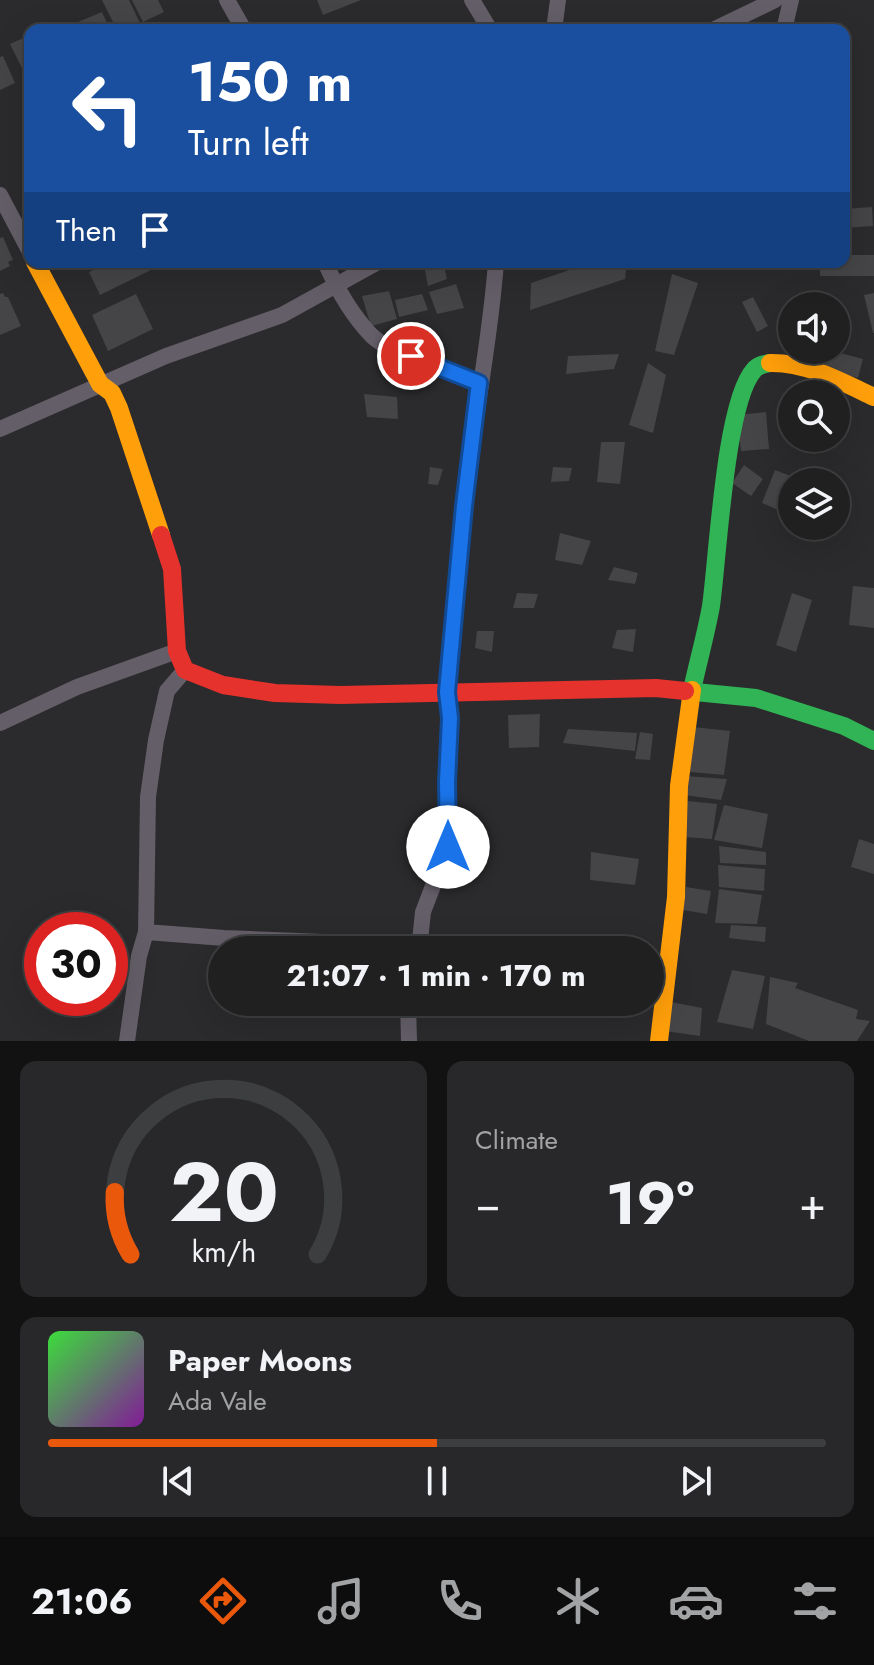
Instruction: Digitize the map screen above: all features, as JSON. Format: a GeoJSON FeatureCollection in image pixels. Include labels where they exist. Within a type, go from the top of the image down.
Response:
{"type":"FeatureCollection","features":[{"type":"Feature","properties":{"kind":"street"},"geometry":{"type":"LineString","coordinates":[[227,0],[241,24]]}},
{"type":"Feature","properties":{"kind":"street"},"geometry":{"type":"LineString","coordinates":[[472,0],[486,24]]}},
{"type":"Feature","properties":{"kind":"street"},"geometry":{"type":"LineString","coordinates":[[555,24],[558,0]]}},
{"type":"Feature","properties":{"kind":"street"},"geometry":{"type":"LineString","coordinates":[[725,24],[775,0]]}},
{"type":"Feature","properties":{"kind":"street"},"geometry":{"type":"LineString","coordinates":[[785,24],[791,0]]}},
{"type":"Feature","properties":{"kind":"street"},"geometry":{"type":"LineString","coordinates":[[0,195],[24,241]]}},
{"type":"Feature","properties":{"kind":"street"},"geometry":{"type":"LineString","coordinates":[[38,268],[100,384],[112,393],[119,408],[172,569],[177,651],[185,670],[223,685],[275,693],[571,688],[692,691],[756,698],[844,726],[874,741]]}},
{"type":"Feature","properties":{"kind":"street"},"geometry":{"type":"LineString","coordinates":[[328,268],[335,286],[372,336],[388,348],[479,383]]}},
{"type":"Feature","properties":{"kind":"street"},"geometry":{"type":"LineString","coordinates":[[0,429],[100,384],[282,315],[367,268]]}},
{"type":"Feature","properties":{"kind":"street"},"geometry":{"type":"LineString","coordinates":[[420,936],[423,912],[448,847],[450,718],[447,692],[464,506],[479,383],[491,323],[496,268]]}},
{"type":"Feature","properties":{"kind":"street"},"geometry":{"type":"LineString","coordinates":[[664,936],[678,859],[677,818],[692,691],[711,604],[737,402],[745,379],[757,366],[776,360],[816,372],[874,397]]}},
{"type":"Feature","properties":{"kind":"street"},"geometry":{"type":"LineString","coordinates":[[0,723],[77,687],[177,651]]}},
{"type":"Feature","properties":{"kind":"street"},"geometry":{"type":"LineString","coordinates":[[127,1041],[139,956],[146,932],[148,797],[167,691],[185,670]]}},
{"type":"Feature","properties":{"kind":"street"},"geometry":{"type":"LineString","coordinates":[[146,932],[214,936]]}},
{"type":"Feature","properties":{"kind":"street"},"geometry":{"type":"LineString","coordinates":[[408,1016],[409,1041]]}},
{"type":"Feature","properties":{"kind":"street"},"geometry":{"type":"LineString","coordinates":[[659,1016],[659,1041]]}},
{"type":"Feature","properties":{"kind":"building"},"geometry":{"type":"Polygon","coordinates":[[[102,0],[129,0],[140,23],[114,24],[102,0]]]}},
{"type":"Feature","properties":{"kind":"building"},"geometry":{"type":"Polygon","coordinates":[[[132,0],[158,0],[164,12],[143,22],[132,0]]]}},
{"type":"Feature","properties":{"kind":"building"},"geometry":{"type":"Polygon","coordinates":[[[317,0],[361,0],[323,15],[317,0]]]}},
{"type":"Feature","properties":{"kind":"building"},"geometry":{"type":"Polygon","coordinates":[[[102,12],[107,24],[73,24],[102,12]]]}},
{"type":"Feature","properties":{"kind":"building"},"geometry":{"type":"Polygon","coordinates":[[[24,38],[24,67],[22,68],[10,44],[24,38]]]}},
{"type":"Feature","properties":{"kind":"building"},"geometry":{"type":"Polygon","coordinates":[[[3,56],[15,83],[0,90],[0,57],[3,56]]]}},
{"type":"Feature","properties":{"kind":"building"},"geometry":{"type":"Polygon","coordinates":[[[872,207],[873,226],[850,228],[850,209],[872,207]]]}},
{"type":"Feature","properties":{"kind":"building"},"geometry":{"type":"Polygon","coordinates":[[[3,237],[13,260],[8,262],[10,266],[0,271],[0,238],[3,237]]]}},
{"type":"Feature","properties":{"kind":"building"},"geometry":{"type":"Polygon","coordinates":[[[850,255],[874,255],[874,276],[820,276],[820,268],[850,268],[850,255]]]}},
{"type":"Feature","properties":{"kind":"building"},"geometry":{"type":"Polygon","coordinates":[[[97,268],[155,268],[100,295],[89,272],[97,268]]]}},
{"type":"Feature","properties":{"kind":"building"},"geometry":{"type":"Polygon","coordinates":[[[425,268],[444,268],[447,279],[428,286],[425,268]]]}},
{"type":"Feature","properties":{"kind":"building"},"geometry":{"type":"Polygon","coordinates":[[[575,268],[626,268],[625,279],[530,310],[531,283],[575,268]]]}},
{"type":"Feature","properties":{"kind":"building"},"geometry":{"type":"Polygon","coordinates":[[[672,274],[698,283],[674,355],[655,351],[672,274]]]}},
{"type":"Feature","properties":{"kind":"building"},"geometry":{"type":"Polygon","coordinates":[[[456,284],[464,308],[437,314],[429,292],[456,284]]]}},
{"type":"Feature","properties":{"kind":"building"},"geometry":{"type":"Polygon","coordinates":[[[389,291],[397,319],[371,326],[362,296],[389,291]]]}},
{"type":"Feature","properties":{"kind":"building"},"geometry":{"type":"Polygon","coordinates":[[[874,293],[874,333],[873,333],[864,295],[874,293]]]}},
{"type":"Feature","properties":{"kind":"building"},"geometry":{"type":"Polygon","coordinates":[[[0,294],[8,297],[21,326],[0,335],[0,294]]]}},
{"type":"Feature","properties":{"kind":"building"},"geometry":{"type":"Polygon","coordinates":[[[136,294],[153,329],[108,351],[92,315],[136,294]]]}},
{"type":"Feature","properties":{"kind":"building"},"geometry":{"type":"Polygon","coordinates":[[[422,294],[428,310],[399,317],[395,300],[422,294]]]}},
{"type":"Feature","properties":{"kind":"building"},"geometry":{"type":"Polygon","coordinates":[[[753,297],[768,326],[757,332],[742,302],[753,297]]]}},
{"type":"Feature","properties":{"kind":"building"},"geometry":{"type":"Polygon","coordinates":[[[619,354],[614,369],[566,374],[568,356],[619,354]]]}},
{"type":"Feature","properties":{"kind":"building"},"geometry":{"type":"Polygon","coordinates":[[[850,356],[863,359],[858,378],[824,369],[825,364],[850,364],[850,356]]]}},
{"type":"Feature","properties":{"kind":"building"},"geometry":{"type":"Polygon","coordinates":[[[648,363],[666,375],[653,433],[629,425],[648,363]]]}},
{"type":"Feature","properties":{"kind":"building"},"geometry":{"type":"Polygon","coordinates":[[[364,394],[397,397],[398,419],[367,417],[364,394]]]}},
{"type":"Feature","properties":{"kind":"building"},"geometry":{"type":"Polygon","coordinates":[[[766,412],[769,449],[741,451],[737,415],[766,412]]]}},
{"type":"Feature","properties":{"kind":"building"},"geometry":{"type":"Polygon","coordinates":[[[601,442],[625,442],[620,484],[597,482],[601,442]]]}},
{"type":"Feature","properties":{"kind":"building"},"geometry":{"type":"Polygon","coordinates":[[[744,465],[763,479],[751,496],[732,483],[744,465]]]}},
{"type":"Feature","properties":{"kind":"building"},"geometry":{"type":"Polygon","coordinates":[[[430,467],[443,469],[438,485],[428,484],[430,467]]]}},
{"type":"Feature","properties":{"kind":"building"},"geometry":{"type":"Polygon","coordinates":[[[553,467],[572,468],[569,481],[551,482],[553,467]]]}},
{"type":"Feature","properties":{"kind":"building"},"geometry":{"type":"Polygon","coordinates":[[[775,470],[778,471],[778,510],[762,503],[775,470]]]}},
{"type":"Feature","properties":{"kind":"building"},"geometry":{"type":"Polygon","coordinates":[[[560,533],[591,541],[582,565],[555,560],[560,533]]]}},
{"type":"Feature","properties":{"kind":"building"},"geometry":{"type":"Polygon","coordinates":[[[614,567],[638,573],[635,584],[608,580],[614,567]]]}},
{"type":"Feature","properties":{"kind":"building"},"geometry":{"type":"Polygon","coordinates":[[[853,586],[874,588],[874,628],[849,625],[853,586]]]}},
{"type":"Feature","properties":{"kind":"building"},"geometry":{"type":"Polygon","coordinates":[[[517,593],[538,594],[534,608],[513,608],[517,593]]]}},
{"type":"Feature","properties":{"kind":"building"},"geometry":{"type":"Polygon","coordinates":[[[792,593],[812,600],[796,652],[776,645],[792,593]]]}},
{"type":"Feature","properties":{"kind":"building"},"geometry":{"type":"Polygon","coordinates":[[[636,629],[633,652],[612,648],[617,630],[636,629]]]}},
{"type":"Feature","properties":{"kind":"building"},"geometry":{"type":"Polygon","coordinates":[[[477,631],[494,631],[492,652],[475,648],[477,631]]]}},
{"type":"Feature","properties":{"kind":"building"},"geometry":{"type":"Polygon","coordinates":[[[540,714],[539,747],[509,748],[508,715],[540,714]]]}},
{"type":"Feature","properties":{"kind":"building"},"geometry":{"type":"Polygon","coordinates":[[[693,727],[730,731],[724,775],[690,772],[693,727]]]}},
{"type":"Feature","properties":{"kind":"building"},"geometry":{"type":"Polygon","coordinates":[[[568,729],[637,733],[635,751],[563,743],[568,729]]]}},
{"type":"Feature","properties":{"kind":"building"},"geometry":{"type":"Polygon","coordinates":[[[640,732],[653,734],[650,760],[635,759],[640,732]]]}},
{"type":"Feature","properties":{"kind":"building"},"geometry":{"type":"Polygon","coordinates":[[[686,776],[727,779],[721,800],[684,795],[686,776]]]}},
{"type":"Feature","properties":{"kind":"building"},"geometry":{"type":"Polygon","coordinates":[[[687,801],[717,804],[712,839],[684,837],[687,801]]]}},
{"type":"Feature","properties":{"kind":"building"},"geometry":{"type":"Polygon","coordinates":[[[724,805],[768,814],[762,848],[714,840],[724,805]]]}},
{"type":"Feature","properties":{"kind":"building"},"geometry":{"type":"Polygon","coordinates":[[[859,839],[874,844],[874,874],[851,867],[859,839]]]}},
{"type":"Feature","properties":{"kind":"building"},"geometry":{"type":"Polygon","coordinates":[[[719,846],[766,852],[766,865],[720,863],[719,846]]]}},
{"type":"Feature","properties":{"kind":"building"},"geometry":{"type":"Polygon","coordinates":[[[591,852],[639,859],[635,885],[590,880],[591,852]]]}},
{"type":"Feature","properties":{"kind":"building"},"geometry":{"type":"Polygon","coordinates":[[[718,865],[765,869],[764,891],[719,887],[718,865]]]}},
{"type":"Feature","properties":{"kind":"building"},"geometry":{"type":"Polygon","coordinates":[[[686,887],[711,891],[707,914],[683,910],[686,887]]]}},
{"type":"Feature","properties":{"kind":"building"},"geometry":{"type":"Polygon","coordinates":[[[719,889],[762,895],[757,924],[715,923],[719,889]]]}},
{"type":"Feature","properties":{"kind":"building"},"geometry":{"type":"Polygon","coordinates":[[[731,925],[766,927],[765,942],[729,938],[731,925]]]}},
{"type":"Feature","properties":{"kind":"building"},"geometry":{"type":"Polygon","coordinates":[[[732,970],[765,976],[753,1029],[717,1022],[732,970]]]}},
{"type":"Feature","properties":{"kind":"building"},"geometry":{"type":"Polygon","coordinates":[[[770,977],[798,983],[795,988],[858,1010],[856,1019],[870,1021],[857,1041],[809,1041],[766,1024],[770,977]]]}},
{"type":"Feature","properties":{"kind":"building"},"geometry":{"type":"Polygon","coordinates":[[[671,1002],[702,1008],[700,1036],[665,1031],[671,1002]]]}},
{"type":"Feature","properties":{"kind":"traffic: fast"},"geometry":{"type":"LineString","coordinates":[[692,690],[711,606],[724,482],[736,413],[744,387],[754,370],[770,363]]}},
{"type":"Feature","properties":{"kind":"traffic: fast"},"geometry":{"type":"LineString","coordinates":[[685,691],[756,698],[844,726],[874,741]]}},
{"type":"Feature","properties":{"kind":"traffic: slow"},"geometry":{"type":"LineString","coordinates":[[38,268],[100,384],[112,393],[119,408],[161,535]]}},
{"type":"Feature","properties":{"kind":"traffic: slow"},"geometry":{"type":"LineString","coordinates":[[770,363],[810,369],[874,397]]}},
{"type":"Feature","properties":{"kind":"traffic: slow"},"geometry":{"type":"LineString","coordinates":[[659,1041],[676,897],[679,786],[692,690]]}},
{"type":"Feature","properties":{"kind":"traffic: jam"},"geometry":{"type":"LineString","coordinates":[[161,535],[172,569],[177,651],[185,670],[223,685],[275,693],[340,695],[656,688],[685,691]]}},
{"type":"Feature","properties":{"kind":"route"},"geometry":{"type":"LineString","coordinates":[[411,356],[479,383],[447,692],[450,718],[448,847]]}}]}
